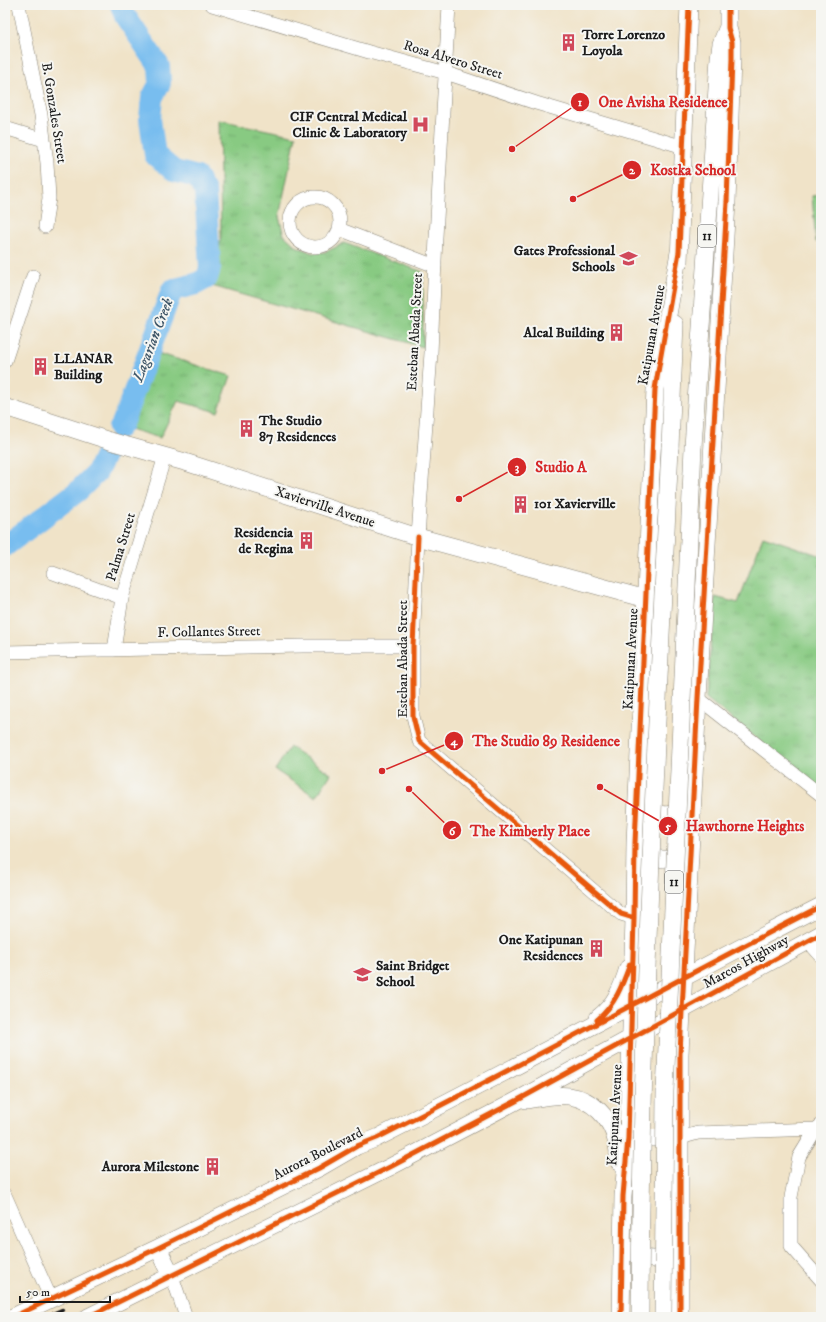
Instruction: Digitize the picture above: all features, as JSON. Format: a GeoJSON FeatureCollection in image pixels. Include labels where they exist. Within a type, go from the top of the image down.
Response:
{"type":"FeatureCollection","features":[{"type":"Feature","properties":{"kind":"main road","name":"Katipunan Avenue"},"geometry":{"type":"LineString","coordinates":[[640,1317],[643,1092],[689,5]]}},
{"type":"Feature","properties":{"kind":"main road","name":"11"},"geometry":{"type":"LineString","coordinates":[[680,1317],[680,1054],[689,860],[727,202],[732,59],[732,42],[728,28],[728,5]]}},
{"type":"Feature","properties":{"kind":"main road","name":"11"},"geometry":{"type":"LineString","coordinates":[[663,1317],[665,1092],[693,446],[719,58],[721,44],[728,28]]}},
{"type":"Feature","properties":{"kind":"main road","name":"Katipunan Avenue"},"geometry":{"type":"LineString","coordinates":[[621,1317],[623,1196],[628,1138],[635,858],[655,388],[679,252]]}},
{"type":"Feature","properties":{"kind":"main road","name":"Xavierville Avenue"},"geometry":{"type":"LineString","coordinates":[[5,407],[110,441],[165,456],[418,537],[646,599]]}},
{"type":"Feature","properties":{"kind":"main road"},"geometry":{"type":"LineString","coordinates":[[638,794],[643,806],[650,811],[667,815],[678,812],[686,806],[693,795]]}},
{"type":"Feature","properties":{"kind":"main road"},"geometry":{"type":"LineString","coordinates":[[635,858],[689,860]]}},
{"type":"Feature","properties":{"kind":"main road","name":"Marcos Highway"},"geometry":{"type":"LineString","coordinates":[[632,1005],[821,906]]}},
{"type":"Feature","properties":{"kind":"main road","name":"Marcos Highway"},"geometry":{"type":"LineString","coordinates":[[630,1038],[682,1011],[814,937]]}},
{"type":"Feature","properties":{"kind":"main road"},"geometry":{"type":"LineString","coordinates":[[583,1031],[602,1015],[614,1001],[622,986],[633,955]]}},
{"type":"Feature","properties":{"kind":"main road"},"geometry":{"type":"LineString","coordinates":[[680,1054],[694,1019],[711,995]]}},
{"type":"Feature","properties":{"kind":"main road","name":"Aurora Boulevard"},"geometry":{"type":"LineString","coordinates":[[13,1317],[158,1248],[319,1168],[357,1146],[377,1138],[505,1073],[632,1005]]}},
{"type":"Feature","properties":{"kind":"main road"},"geometry":{"type":"LineString","coordinates":[[88,1317],[390,1168],[630,1038]]}},
{"type":"Feature","properties":{"kind":"main road"},"geometry":{"type":"LineString","coordinates":[[516,1101],[549,1096],[569,1096],[588,1102],[601,1112],[612,1128],[616,1140],[623,1196]]}},
{"type":"Feature","properties":{"kind":"main road"},"geometry":{"type":"LineString","coordinates":[[628,1138],[680,1138]]}},
{"type":"Feature","properties":{"kind":"main road"},"geometry":{"type":"LineString","coordinates":[[622,1246],[643,1258],[654,1260],[665,1257],[680,1238]]}},
{"type":"Feature","properties":{"kind":"main road"},"geometry":{"type":"LineString","coordinates":[[158,1248],[172,1276]]}},
{"type":"Feature","properties":{"kind":"main road"},"geometry":{"type":"LineString","coordinates":[[621,1284],[635,1272],[644,1270],[662,1269],[680,1274]]}},
{"type":"Feature","properties":{"kind":"street","name":"B. Gonzales Street"},"geometry":{"type":"LineString","coordinates":[[19,5],[41,115],[47,164],[49,198],[45,227]]}},
{"type":"Feature","properties":{"kind":"street","name":"Rosa Alvero Street"},"geometry":{"type":"LineString","coordinates":[[212,5],[250,11],[369,52],[446,73],[536,103],[684,147]]}},
{"type":"Feature","properties":{"kind":"street","name":"Esteban Abada Street"},"geometry":{"type":"LineString","coordinates":[[449,5],[431,353],[418,537],[413,646],[413,716],[419,741],[621,914],[634,918]]}},
{"type":"Feature","properties":{"kind":"street"},"geometry":{"type":"LineString","coordinates":[[5,128],[44,140]]}},
{"type":"Feature","properties":{"kind":"street"},"geometry":{"type":"LineString","coordinates":[[339,229],[435,266]]}},
{"type":"Feature","properties":{"kind":"street"},"geometry":{"type":"LineString","coordinates":[[5,361],[33,276]]}},
{"type":"Feature","properties":{"kind":"street","name":"Palma Street"},"geometry":{"type":"LineString","coordinates":[[114,650],[122,598],[165,456]]}},
{"type":"Feature","properties":{"kind":"street"},"geometry":{"type":"LineString","coordinates":[[53,573],[122,598]]}},
{"type":"Feature","properties":{"kind":"street","name":"F. Collantes Street"},"geometry":{"type":"LineString","coordinates":[[5,652],[303,646],[413,646]]}},
{"type":"Feature","properties":{"kind":"street"},"geometry":{"type":"LineString","coordinates":[[698,698],[821,795]]}},
{"type":"Feature","properties":{"kind":"street"},"geometry":{"type":"LineString","coordinates":[[814,937],[821,956]]}},
{"type":"Feature","properties":{"kind":"street"},"geometry":{"type":"LineString","coordinates":[[680,1138],[698,1133],[819,1129]]}},
{"type":"Feature","properties":{"kind":"street"},"geometry":{"type":"LineString","coordinates":[[819,1129],[799,1157],[791,1197],[791,1246],[821,1280]]}},
{"type":"Feature","properties":{"kind":"street"},"geometry":{"type":"LineString","coordinates":[[5,1194],[51,1299]]}},
{"type":"Feature","properties":{"kind":"street"},"geometry":{"type":"LineString","coordinates":[[172,1276],[186,1317]]}},
{"type":"Feature","properties":{"kind":"green space"},"geometry":{"type":"Polygon","coordinates":[[[219,120],[296,136],[279,217],[284,235],[296,246],[312,253],[326,252],[344,243],[423,272],[423,347],[212,286],[221,236],[219,120]]]}},
{"type":"Feature","properties":{"kind":"green space"},"geometry":{"type":"Polygon","coordinates":[[[821,195],[821,242],[816,242],[812,196],[821,195]]]}},
{"type":"Feature","properties":{"kind":"green space"},"geometry":{"type":"Polygon","coordinates":[[[151,351],[231,376],[218,412],[178,401],[160,438],[123,427],[151,351]]]}},
{"type":"Feature","properties":{"kind":"green space"},"geometry":{"type":"Polygon","coordinates":[[[763,536],[821,556],[821,791],[706,698],[715,597],[738,603],[763,536]]]}},
{"type":"Feature","properties":{"kind":"green space"},"geometry":{"type":"Polygon","coordinates":[[[290,747],[331,774],[316,797],[275,770],[290,747]]]}},
{"type":"Feature","properties":{"kind":"waterway","name":"Lagarian Creek"},"geometry":{"type":"LineString","coordinates":[[119,428],[122,424],[172,290],[196,284],[207,278],[210,268],[205,191],[197,177],[174,171],[155,155],[150,119],[152,98],[160,83],[159,66],[125,16],[121,5]]}},
{"type":"Feature","properties":{"kind":"waterway","name":"Lagarian Creek"},"geometry":{"type":"LineString","coordinates":[[5,546],[78,491],[97,472],[108,449]]}},
{"type":"Feature","properties":{"kind":"railway"},"geometry":{"type":"LineString","coordinates":[[46,1317],[62,1310]]}},
{"type":"Feature","properties":{"kind":"cycle path"},"geometry":{"type":"LineString","coordinates":[[621,1317],[623,1196],[628,1138],[635,843],[655,389],[679,252],[689,5]]}},
{"type":"Feature","properties":{"kind":"cycle path"},"geometry":{"type":"LineString","coordinates":[[680,1317],[680,1054],[698,698],[727,202],[732,59],[732,42],[728,28],[728,5]]}},
{"type":"Feature","properties":{"kind":"cycle path"},"geometry":{"type":"LineString","coordinates":[[418,537],[413,646],[413,716],[419,741],[621,914],[634,918]]}},
{"type":"Feature","properties":{"kind":"cycle path"},"geometry":{"type":"LineString","coordinates":[[13,1317],[158,1248],[319,1168],[357,1146],[377,1138],[433,1110],[821,906]]}},
{"type":"Feature","properties":{"kind":"cycle path"},"geometry":{"type":"LineString","coordinates":[[88,1317],[390,1167],[516,1101],[821,934]]}},
{"type":"Feature","properties":{"kind":"cycle path"},"geometry":{"type":"LineString","coordinates":[[597,1020],[609,1008],[621,987],[630,964]]}},
{"type":"Feature","properties":{"kind":"place","name":"Torre Lorenzo Loyola"},"geometry":{"type":"Point","coordinates":[569,43]}},
{"type":"Feature","properties":{"kind":"place","name":"CIF Central Medical Clinic & Laboratory"},"geometry":{"type":"Point","coordinates":[420,125]}},
{"type":"Feature","properties":{"kind":"place","name":"One Avisha Residence"},"geometry":{"type":"Point","coordinates":[512,149]}},
{"type":"Feature","properties":{"kind":"place","name":"Kostka School"},"geometry":{"type":"Point","coordinates":[573,199]}},
{"type":"Feature","properties":{"kind":"place","name":"Gates Professional Schools"},"geometry":{"type":"Point","coordinates":[628,259]}},
{"type":"Feature","properties":{"kind":"place","name":"Alcal Building"},"geometry":{"type":"Point","coordinates":[617,333]}},
{"type":"Feature","properties":{"kind":"place","name":"LLANAR Building"},"geometry":{"type":"Point","coordinates":[41,367]}},
{"type":"Feature","properties":{"kind":"place","name":"The Studio 87 Residences"},"geometry":{"type":"Point","coordinates":[246,429]}},
{"type":"Feature","properties":{"kind":"place","name":"Studio A"},"geometry":{"type":"Point","coordinates":[459,499]}},
{"type":"Feature","properties":{"kind":"place","name":"101 Xavierville"},"geometry":{"type":"Point","coordinates":[521,504]}},
{"type":"Feature","properties":{"kind":"place","name":"Residencia de Regina"},"geometry":{"type":"Point","coordinates":[306,541]}},
{"type":"Feature","properties":{"kind":"place","name":"The Studio 89 Residence"},"geometry":{"type":"Point","coordinates":[382,771]}},
{"type":"Feature","properties":{"kind":"place","name":"Hawthorne Heights"},"geometry":{"type":"Point","coordinates":[600,787]}},
{"type":"Feature","properties":{"kind":"place","name":"The Kimberly Place"},"geometry":{"type":"Point","coordinates":[409,789]}},
{"type":"Feature","properties":{"kind":"place","name":"One Katipunan Residences"},"geometry":{"type":"Point","coordinates":[596,948]}},
{"type":"Feature","properties":{"kind":"place","name":"Saint Bridget School"},"geometry":{"type":"Point","coordinates":[363,974]}},
{"type":"Feature","properties":{"kind":"place","name":"Aurora Milestone"},"geometry":{"type":"Point","coordinates":[212,1167]}}]}
